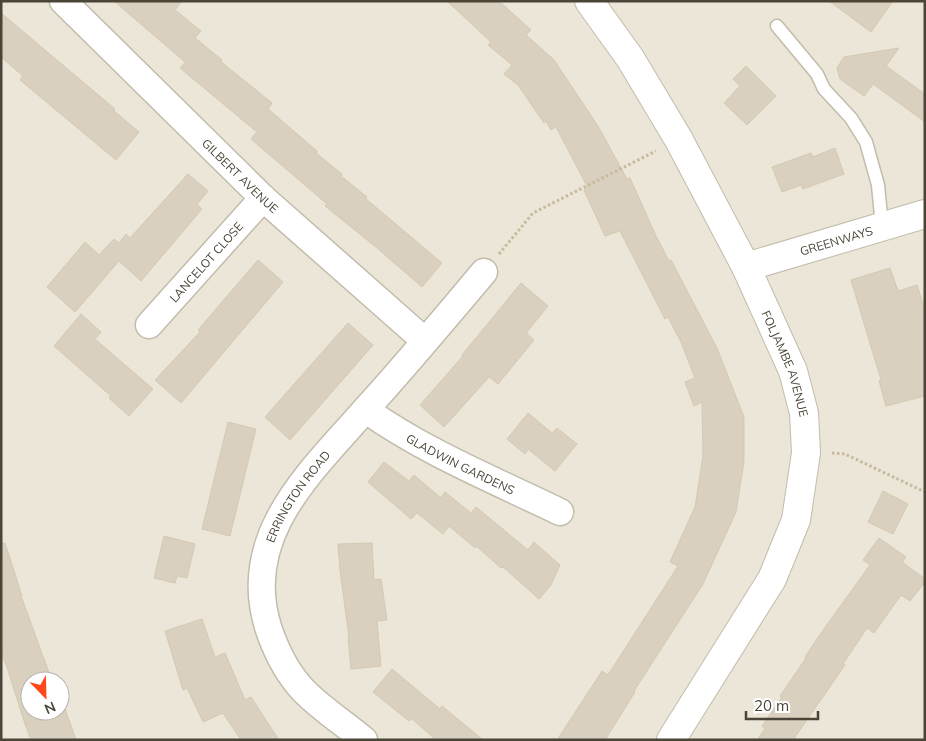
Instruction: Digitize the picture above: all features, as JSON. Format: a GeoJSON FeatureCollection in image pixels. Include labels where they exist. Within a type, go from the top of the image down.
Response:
{"type":"FeatureCollection","features":[{"type":"Feature","properties":{"kind":"street","name":"GILBERT AVENUE"},"geometry":{"type":"LineString","coordinates":[[63,1],[263,198],[425,341]]}},
{"type":"Feature","properties":{"kind":"street","name":"FOLJAMBE AVENUE"},"geometry":{"type":"LineString","coordinates":[[589,1],[630,58],[680,140],[746,267],[793,370],[804,413],[806,453],[796,520],[772,579],[671,740]]}},
{"type":"Feature","properties":{"kind":"street","name":"LANCELOT CLOSE"},"geometry":{"type":"LineString","coordinates":[[149,325],[263,198]]}},
{"type":"Feature","properties":{"kind":"street","name":"GREENWAYS"},"geometry":{"type":"LineString","coordinates":[[746,267],[925,214]]}},
{"type":"Feature","properties":{"kind":"street","name":"ERRINGTON ROAD"},"geometry":{"type":"LineString","coordinates":[[364,740],[304,691],[281,659],[272,639],[264,616],[261,590],[265,560],[272,531],[293,495],[319,462],[484,272]]}},
{"type":"Feature","properties":{"kind":"street","name":"GLADWIN GARDENS"},"geometry":{"type":"LineString","coordinates":[[366,410],[428,448],[560,512]]}},
{"type":"Feature","properties":{"kind":"lane"},"geometry":{"type":"LineString","coordinates":[[777,26],[817,74],[824,89],[850,118],[866,142],[878,184],[882,226]]}},
{"type":"Feature","properties":{"kind":"path"},"geometry":{"type":"LineString","coordinates":[[484,272],[533,213],[680,140]]}},
{"type":"Feature","properties":{"kind":"path"},"geometry":{"type":"LineString","coordinates":[[806,453],[845,454],[925,492]]}},
{"type":"Feature","properties":{"kind":"shaded area"},"geometry":{"type":"Polygon","coordinates":[[[1,1],[925,1],[925,740],[1,740],[1,1]]]}},
{"type":"Feature","properties":{"kind":"building"},"geometry":{"type":"Polygon","coordinates":[[[114,1],[182,1],[175,10],[201,31],[195,38],[272,103],[268,109],[317,151],[316,153],[342,174],[341,176],[367,197],[365,198],[442,263],[422,287],[325,206],[327,204],[251,139],[257,132],[180,68],[185,62],[114,1]]]}},
{"type":"Feature","properties":{"kind":"building"},"geometry":{"type":"Polygon","coordinates":[[[447,1],[499,1],[531,30],[526,35],[554,60],[598,126],[627,179],[630,178],[656,236],[669,261],[671,260],[717,348],[744,417],[744,461],[736,512],[703,584],[634,691],[605,740],[557,740],[602,671],[608,675],[678,566],[670,562],[695,507],[703,456],[702,402],[694,406],[685,382],[695,378],[681,342],[668,317],[665,319],[620,231],[605,236],[584,190],[588,188],[556,127],[551,130],[546,121],[544,123],[518,85],[504,74],[512,65],[488,45],[491,42],[447,1]]]}},
{"type":"Feature","properties":{"kind":"building"},"geometry":{"type":"Polygon","coordinates":[[[829,1],[893,1],[871,32],[829,1]]]}},
{"type":"Feature","properties":{"kind":"building"},"geometry":{"type":"Polygon","coordinates":[[[1,13],[115,109],[114,111],[139,132],[116,160],[20,80],[23,76],[1,57],[1,13]]]}},
{"type":"Feature","properties":{"kind":"building"},"geometry":{"type":"Polygon","coordinates":[[[899,48],[886,66],[925,94],[925,122],[873,84],[864,96],[840,79],[837,68],[844,57],[899,48]]]}},
{"type":"Feature","properties":{"kind":"building"},"geometry":{"type":"Polygon","coordinates":[[[746,66],[776,96],[747,125],[724,103],[740,86],[733,79],[746,66]]]}},
{"type":"Feature","properties":{"kind":"building"},"geometry":{"type":"Polygon","coordinates":[[[835,148],[844,174],[803,189],[801,185],[782,192],[772,167],[811,153],[813,157],[835,148]]]}},
{"type":"Feature","properties":{"kind":"building"},"geometry":{"type":"Polygon","coordinates":[[[188,174],[208,191],[197,204],[202,209],[141,281],[119,261],[75,312],[47,287],[85,242],[99,255],[114,239],[119,243],[126,234],[130,238],[188,174]]]}},
{"type":"Feature","properties":{"kind":"building"},"geometry":{"type":"Polygon","coordinates":[[[258,260],[283,282],[181,403],[155,380],[200,332],[198,330],[258,260]]]}},
{"type":"Feature","properties":{"kind":"building"},"geometry":{"type":"Polygon","coordinates":[[[890,268],[898,291],[917,285],[925,310],[925,396],[886,406],[879,381],[881,380],[851,280],[890,268]]]}},
{"type":"Feature","properties":{"kind":"building"},"geometry":{"type":"Polygon","coordinates":[[[521,283],[548,306],[526,333],[534,340],[498,384],[489,377],[444,427],[420,405],[463,356],[521,283]]]}},
{"type":"Feature","properties":{"kind":"building"},"geometry":{"type":"Polygon","coordinates":[[[81,314],[101,332],[95,339],[153,389],[129,416],[109,398],[111,396],[54,346],[81,314]]]}},
{"type":"Feature","properties":{"kind":"building"},"geometry":{"type":"Polygon","coordinates":[[[348,323],[373,345],[290,440],[265,417],[348,323]]]}},
{"type":"Feature","properties":{"kind":"building"},"geometry":{"type":"Polygon","coordinates":[[[528,413],[552,433],[557,428],[577,444],[555,471],[528,449],[525,454],[507,439],[528,413]]]}},
{"type":"Feature","properties":{"kind":"building"},"geometry":{"type":"Polygon","coordinates":[[[228,422],[256,429],[230,536],[202,529],[228,422]]]}},
{"type":"Feature","properties":{"kind":"building"},"geometry":{"type":"Polygon","coordinates":[[[384,462],[409,481],[414,475],[441,498],[445,492],[471,513],[476,507],[528,550],[534,542],[560,565],[551,585],[539,599],[503,567],[501,568],[449,526],[443,534],[417,513],[411,519],[368,482],[384,462]]]}},
{"type":"Feature","properties":{"kind":"building"},"geometry":{"type":"Polygon","coordinates":[[[883,491],[908,504],[893,534],[868,522],[883,491]]]}},
{"type":"Feature","properties":{"kind":"building"},"geometry":{"type":"Polygon","coordinates":[[[164,536],[195,544],[187,578],[177,576],[175,583],[154,578],[164,536]]]}},
{"type":"Feature","properties":{"kind":"building"},"geometry":{"type":"Polygon","coordinates":[[[879,538],[906,557],[902,562],[925,579],[925,582],[910,601],[901,595],[874,633],[867,628],[843,664],[845,665],[793,740],[757,740],[765,729],[762,726],[782,697],[780,696],[805,657],[870,565],[863,560],[879,538]]]}},
{"type":"Feature","properties":{"kind":"building"},"geometry":{"type":"Polygon","coordinates":[[[5,543],[21,596],[48,671],[20,671],[20,708],[1,654],[1,544],[5,543]]]}},
{"type":"Feature","properties":{"kind":"building"},"geometry":{"type":"Polygon","coordinates":[[[372,543],[374,580],[381,579],[387,620],[377,621],[381,666],[351,669],[338,544],[372,543]]]}},
{"type":"Feature","properties":{"kind":"building"},"geometry":{"type":"Polygon","coordinates":[[[202,619],[215,657],[225,653],[245,700],[251,697],[279,740],[241,740],[223,713],[203,722],[187,688],[183,690],[165,631],[202,619]]]}},
{"type":"Feature","properties":{"kind":"building"},"geometry":{"type":"Polygon","coordinates":[[[392,669],[440,709],[442,706],[483,740],[436,740],[411,718],[409,721],[373,692],[392,669]]]}},
{"type":"Feature","properties":{"kind":"building"},"geometry":{"type":"Polygon","coordinates":[[[24,721],[69,721],[76,740],[31,740],[24,721]]]}}]}
